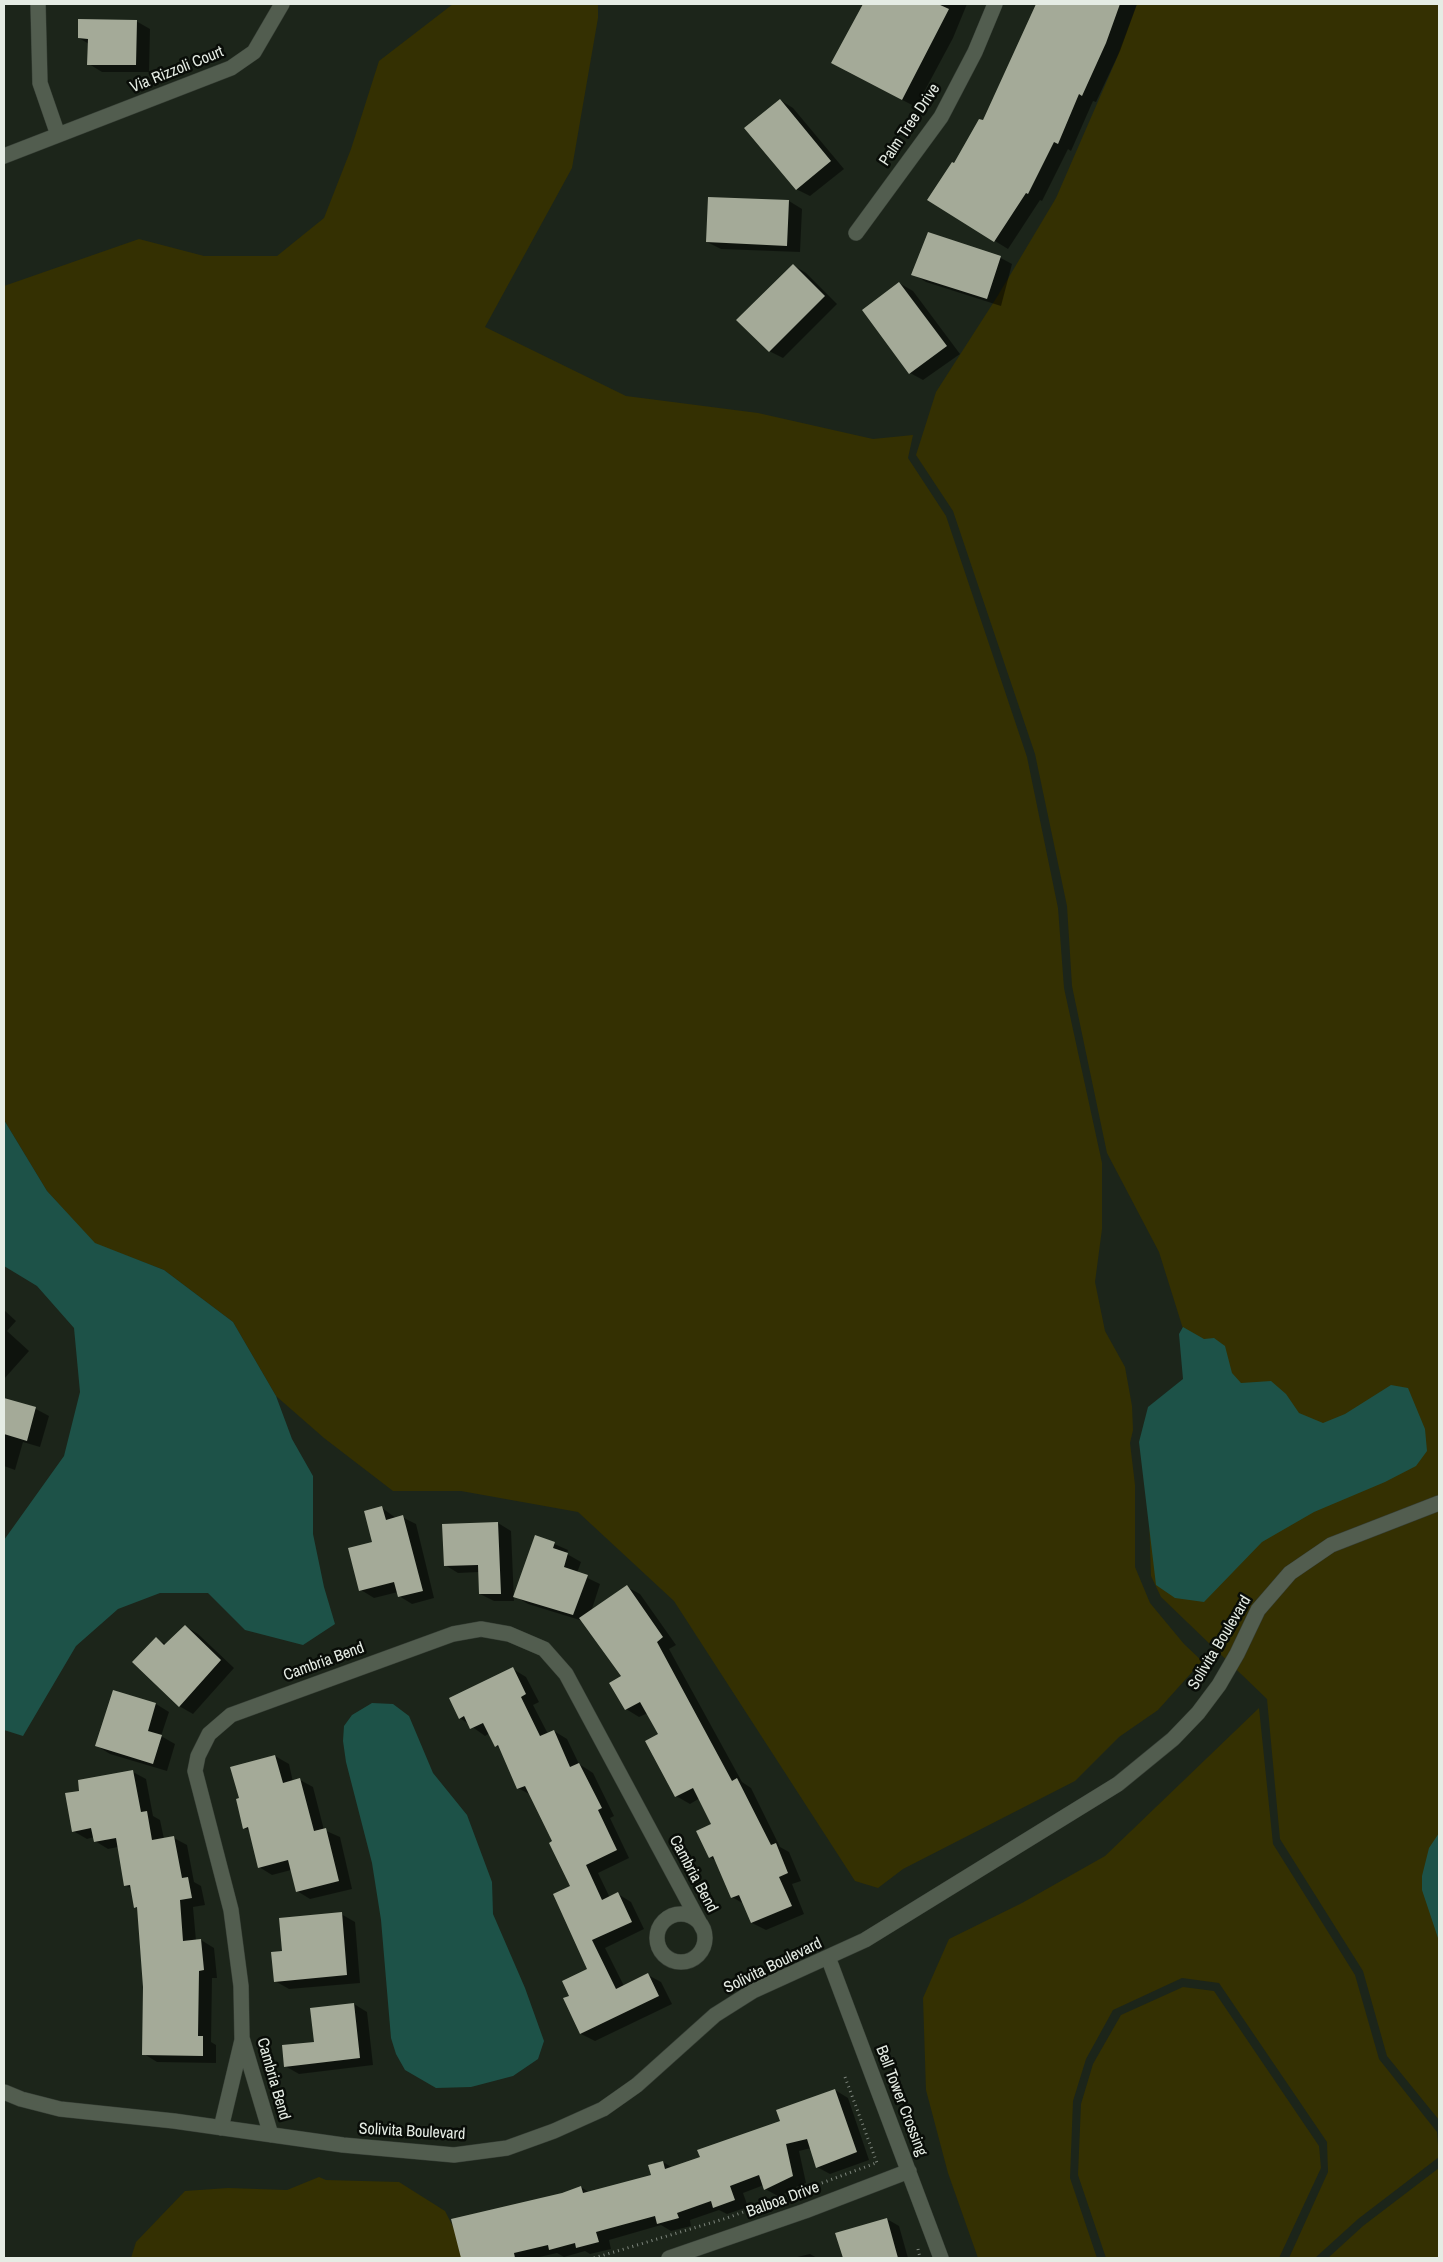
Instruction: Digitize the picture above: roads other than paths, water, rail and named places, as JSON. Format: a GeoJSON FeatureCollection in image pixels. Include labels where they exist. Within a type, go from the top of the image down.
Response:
{"type":"FeatureCollection","features":[{"type":"Feature","properties":{"kind":"street"},"geometry":{"type":"LineString","coordinates":[[38,4],[40,83],[58,135]]}},
{"type":"Feature","properties":{"kind":"street","name":"Via Rizzoli Court"},"geometry":{"type":"LineString","coordinates":[[4,156],[231,68],[254,52],[282,4]]}},
{"type":"Feature","properties":{"kind":"street","name":"Palm Tree Drive"},"geometry":{"type":"LineString","coordinates":[[856,233],[941,117],[975,52],[995,4]]}},
{"type":"Feature","properties":{"kind":"street","name":"Solivita Boulevard"},"geometry":{"type":"LineString","coordinates":[[4,2092],[21,2099],[60,2109],[343,2145],[454,2155],[507,2148],[554,2131],[603,2109],[637,2085],[715,2015],[753,1991],[873,1935],[1118,1784],[1147,1763],[1173,1739],[1214,1692],[1237,1654],[1258,1610],[1290,1573],[1331,1545],[1439,1503]]}},
{"type":"Feature","properties":{"kind":"street","name":"Cambria Bend"},"geometry":{"type":"LineString","coordinates":[[271,2135],[242,2038],[241,1986],[232,1918],[195,1772],[198,1756],[209,1734],[231,1715],[452,1634],[481,1629],[509,1634],[544,1649],[560,1668],[703,1929]]}},
{"type":"Feature","properties":{"kind":"street","name":"Bell Tower Crossing"},"geometry":{"type":"LineString","coordinates":[[828,1957],[941,2258]]}},
{"type":"Feature","properties":{"kind":"street"},"geometry":{"type":"LineString","coordinates":[[221,2128],[242,2038]]}},
{"type":"Feature","properties":{"kind":"street","name":"Balboa Drive"},"geometry":{"type":"LineString","coordinates":[[669,2258],[705,2253],[909,2171]]}},
{"type":"Feature","properties":{"kind":"water"},"geometry":{"type":"Polygon","coordinates":[[[4,1120],[47,1191],[95,1243],[164,1270],[233,1322],[276,1396],[292,1439],[313,1476],[313,1534],[324,1587],[335,1624],[303,1645],[245,1630],[208,1593],[160,1593],[118,1609],[76,1646],[23,1736],[4,1730],[4,1540],[64,1456],[80,1392],[74,1328],[37,1286],[4,1266],[4,1120]]]}},
{"type":"Feature","properties":{"kind":"water"},"geometry":{"type":"Polygon","coordinates":[[[1183,1327],[1204,1339],[1214,1338],[1225,1346],[1232,1373],[1241,1383],[1271,1381],[1286,1394],[1299,1413],[1323,1423],[1345,1414],[1391,1385],[1408,1388],[1425,1429],[1427,1451],[1416,1466],[1385,1482],[1314,1512],[1262,1542],[1204,1602],[1175,1598],[1156,1585],[1139,1442],[1148,1407],[1183,1379],[1179,1334],[1183,1327]]]}},
{"type":"Feature","properties":{"kind":"water"},"geometry":{"type":"Polygon","coordinates":[[[372,1703],[393,1704],[409,1716],[433,1773],[467,1815],[492,1882],[493,1914],[525,1988],[544,2041],[538,2059],[513,2076],[471,2087],[436,2088],[405,2070],[396,2054],[391,2038],[381,1920],[372,1863],[346,1762],[343,1741],[344,1726],[352,1715],[372,1703]]]}},
{"type":"Feature","properties":{"kind":"water"},"geometry":{"type":"Polygon","coordinates":[[[1439,1833],[1439,1941],[1422,1890],[1422,1876],[1429,1848],[1439,1833]]]}}]}
